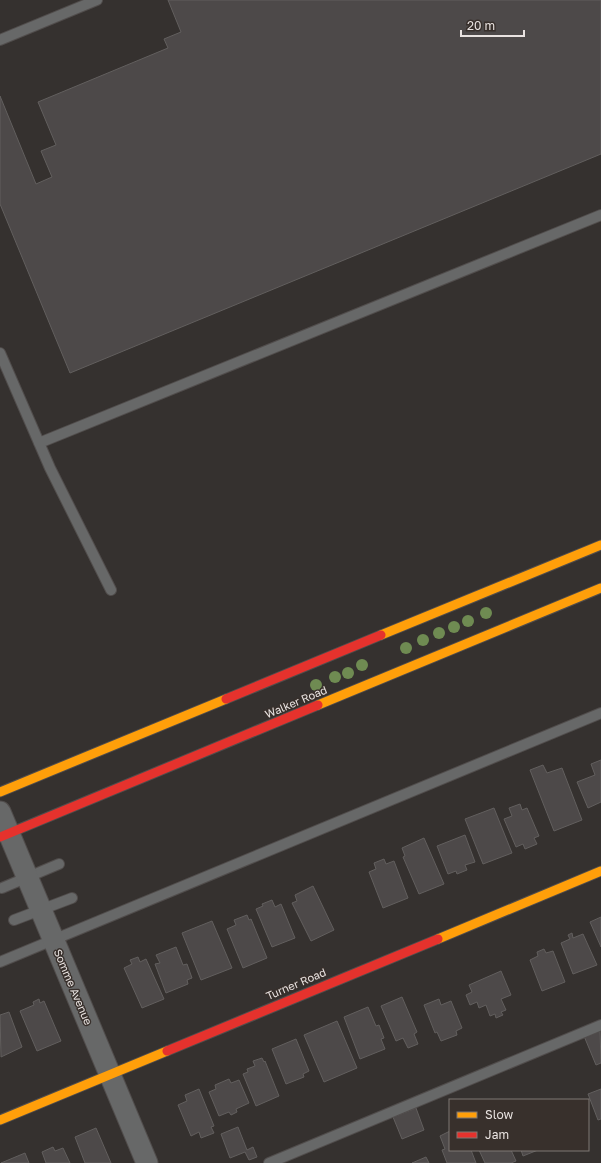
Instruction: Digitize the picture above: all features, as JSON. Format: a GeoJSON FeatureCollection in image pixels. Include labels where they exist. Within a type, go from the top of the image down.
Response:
{"type":"FeatureCollection","features":[{"type":"Feature","properties":{"kind":"main road"},"geometry":{"type":"LineString","coordinates":[[0,792],[601,545]]}},
{"type":"Feature","properties":{"kind":"main road","name":"Walker Road"},"geometry":{"type":"LineString","coordinates":[[5,836],[601,588]]}},
{"type":"Feature","properties":{"kind":"main road","name":"Turner Road"},"geometry":{"type":"LineString","coordinates":[[0,1120],[601,871]]}},
{"type":"Feature","properties":{"kind":"street","name":"Somme Avenue"},"geometry":{"type":"LineString","coordinates":[[0,812],[5,836],[27,877],[147,1163]]}},
{"type":"Feature","properties":{"kind":"lane"},"geometry":{"type":"LineString","coordinates":[[0,40],[98,0]]}},
{"type":"Feature","properties":{"kind":"lane"},"geometry":{"type":"LineString","coordinates":[[39,443],[601,215]]}},
{"type":"Feature","properties":{"kind":"lane"},"geometry":{"type":"LineString","coordinates":[[0,353],[50,468],[111,590]]}},
{"type":"Feature","properties":{"kind":"lane"},"geometry":{"type":"LineString","coordinates":[[0,962],[601,713]]}},
{"type":"Feature","properties":{"kind":"lane"},"geometry":{"type":"LineString","coordinates":[[2,888],[59,864]]}},
{"type":"Feature","properties":{"kind":"lane"},"geometry":{"type":"LineString","coordinates":[[14,920],[72,898]]}},
{"type":"Feature","properties":{"kind":"lane"},"geometry":{"type":"LineString","coordinates":[[269,1163],[601,1025]]}},
{"type":"Feature","properties":{"kind":"building"},"geometry":{"type":"Polygon","coordinates":[[[168,0],[601,0],[601,154],[70,373],[0,204],[0,96],[36,184],[52,177],[41,151],[56,145],[38,102],[168,48],[164,39],[181,32],[168,0]]]}},
{"type":"Feature","properties":{"kind":"building"},"geometry":{"type":"Polygon","coordinates":[[[601,760],[601,802],[588,808],[577,782],[595,775],[591,764],[601,760]]]}},
{"type":"Feature","properties":{"kind":"building"},"geometry":{"type":"Polygon","coordinates":[[[543,765],[547,773],[562,768],[582,820],[554,831],[530,770],[543,765]]]}},
{"type":"Feature","properties":{"kind":"building"},"geometry":{"type":"Polygon","coordinates":[[[520,804],[522,810],[527,808],[539,836],[534,838],[537,844],[525,849],[523,844],[516,847],[504,819],[512,816],[509,808],[520,804]]]}},
{"type":"Feature","properties":{"kind":"building"},"geometry":{"type":"Polygon","coordinates":[[[494,808],[512,853],[483,864],[465,819],[494,808]]]}},
{"type":"Feature","properties":{"kind":"building"},"geometry":{"type":"Polygon","coordinates":[[[465,835],[475,862],[465,865],[467,870],[457,874],[456,871],[448,874],[437,846],[465,835]]]}},
{"type":"Feature","properties":{"kind":"building"},"geometry":{"type":"Polygon","coordinates":[[[424,838],[444,884],[419,894],[403,857],[405,856],[402,848],[424,838]]]}},
{"type":"Feature","properties":{"kind":"building"},"geometry":{"type":"Polygon","coordinates":[[[384,859],[386,864],[394,861],[408,898],[383,908],[369,872],[376,869],[374,863],[384,859]]]}},
{"type":"Feature","properties":{"kind":"building"},"geometry":{"type":"Polygon","coordinates":[[[313,886],[334,930],[311,941],[292,903],[297,901],[295,895],[313,886]]]}},
{"type":"Feature","properties":{"kind":"building"},"geometry":{"type":"Polygon","coordinates":[[[272,900],[275,907],[281,904],[295,938],[272,947],[256,909],[263,906],[262,904],[272,900]]]}},
{"type":"Feature","properties":{"kind":"building"},"geometry":{"type":"Polygon","coordinates":[[[247,915],[249,920],[251,919],[267,958],[243,968],[227,929],[236,925],[234,920],[247,915]]]}},
{"type":"Feature","properties":{"kind":"building"},"geometry":{"type":"Polygon","coordinates":[[[601,917],[601,947],[590,922],[601,917]]]}},
{"type":"Feature","properties":{"kind":"building"},"geometry":{"type":"Polygon","coordinates":[[[212,921],[232,968],[201,980],[182,933],[212,921]]]}},
{"type":"Feature","properties":{"kind":"building"},"geometry":{"type":"Polygon","coordinates":[[[572,933],[573,938],[583,934],[597,965],[573,974],[561,943],[570,939],[568,935],[572,933]]]}},
{"type":"Feature","properties":{"kind":"building"},"geometry":{"type":"Polygon","coordinates":[[[176,947],[183,965],[187,964],[192,978],[187,980],[188,984],[166,993],[155,964],[160,963],[156,955],[176,947]]]}},
{"type":"Feature","properties":{"kind":"building"},"geometry":{"type":"Polygon","coordinates":[[[544,949],[546,953],[553,951],[565,982],[542,991],[530,960],[538,956],[537,952],[544,949]]]}},
{"type":"Feature","properties":{"kind":"building"},"geometry":{"type":"Polygon","coordinates":[[[138,957],[140,962],[146,959],[164,999],[142,1008],[124,968],[132,964],[130,960],[138,957]]]}},
{"type":"Feature","properties":{"kind":"building"},"geometry":{"type":"Polygon","coordinates":[[[501,971],[511,995],[501,999],[506,1010],[501,1012],[503,1015],[496,1018],[495,1014],[490,1016],[486,1005],[479,1008],[477,1002],[470,1005],[466,995],[472,992],[469,985],[501,971]]]}},
{"type":"Feature","properties":{"kind":"building"},"geometry":{"type":"Polygon","coordinates":[[[402,997],[417,1032],[414,1034],[418,1044],[408,1048],[403,1038],[396,1041],[381,1006],[402,997]]]}},
{"type":"Feature","properties":{"kind":"building"},"geometry":{"type":"Polygon","coordinates":[[[39,999],[40,1003],[44,1001],[61,1041],[37,1051],[20,1011],[34,1005],[33,1002],[39,999]]]}},
{"type":"Feature","properties":{"kind":"building"},"geometry":{"type":"Polygon","coordinates":[[[439,999],[441,1005],[451,1001],[462,1028],[456,1031],[457,1035],[441,1041],[437,1032],[435,1033],[424,1005],[439,999]]]}},
{"type":"Feature","properties":{"kind":"building"},"geometry":{"type":"Polygon","coordinates":[[[368,1007],[376,1026],[379,1025],[384,1038],[381,1039],[385,1049],[360,1059],[344,1017],[368,1007]]]}},
{"type":"Feature","properties":{"kind":"building"},"geometry":{"type":"Polygon","coordinates":[[[9,1012],[22,1047],[1,1057],[0,1015],[9,1012]]]}},
{"type":"Feature","properties":{"kind":"building"},"geometry":{"type":"Polygon","coordinates":[[[337,1021],[357,1068],[324,1082],[304,1035],[337,1021]]]}},
{"type":"Feature","properties":{"kind":"building"},"geometry":{"type":"Polygon","coordinates":[[[600,1030],[601,1063],[596,1065],[584,1036],[600,1030]]]}},
{"type":"Feature","properties":{"kind":"building"},"geometry":{"type":"Polygon","coordinates":[[[296,1039],[309,1071],[303,1074],[304,1077],[286,1084],[272,1049],[296,1039]]]}},
{"type":"Feature","properties":{"kind":"building"},"geometry":{"type":"Polygon","coordinates":[[[262,1058],[264,1062],[265,1061],[279,1096],[256,1106],[243,1074],[248,1072],[247,1069],[255,1066],[253,1061],[262,1058]]]}},
{"type":"Feature","properties":{"kind":"building"},"geometry":{"type":"Polygon","coordinates":[[[229,1079],[231,1083],[239,1080],[249,1103],[236,1109],[237,1112],[231,1115],[229,1112],[219,1116],[209,1092],[216,1089],[215,1085],[229,1079]]]}},
{"type":"Feature","properties":{"kind":"building"},"geometry":{"type":"Polygon","coordinates":[[[199,1089],[214,1126],[211,1127],[214,1133],[201,1138],[199,1132],[191,1136],[178,1105],[187,1101],[185,1095],[199,1089]]]}},
{"type":"Feature","properties":{"kind":"building"},"geometry":{"type":"Polygon","coordinates":[[[601,1089],[601,1119],[598,1120],[588,1094],[601,1089]]]}},
{"type":"Feature","properties":{"kind":"building"},"geometry":{"type":"Polygon","coordinates":[[[416,1108],[424,1130],[402,1139],[393,1117],[416,1108]]]}},
{"type":"Feature","properties":{"kind":"building"},"geometry":{"type":"Polygon","coordinates":[[[238,1127],[247,1150],[253,1147],[257,1157],[249,1160],[245,1152],[230,1158],[221,1134],[238,1127]]]}},
{"type":"Feature","properties":{"kind":"building"},"geometry":{"type":"Polygon","coordinates":[[[96,1128],[111,1163],[85,1163],[75,1137],[96,1128]]]}},
{"type":"Feature","properties":{"kind":"building"},"geometry":{"type":"Polygon","coordinates":[[[449,1132],[449,1151],[471,1151],[476,1163],[447,1163],[442,1150],[445,1149],[440,1136],[449,1132]]]}},
{"type":"Feature","properties":{"kind":"building"},"geometry":{"type":"Polygon","coordinates":[[[53,1147],[55,1151],[63,1148],[70,1163],[46,1163],[42,1152],[53,1147]]]}},
{"type":"Feature","properties":{"kind":"building"},"geometry":{"type":"Polygon","coordinates":[[[479,1151],[511,1151],[516,1161],[511,1163],[485,1163],[479,1151]]]}},
{"type":"Feature","properties":{"kind":"building"},"geometry":{"type":"Polygon","coordinates":[[[521,1151],[536,1151],[523,1156],[521,1151]]]}},
{"type":"Feature","properties":{"kind":"building"},"geometry":{"type":"Polygon","coordinates":[[[25,1153],[29,1163],[1,1163],[25,1153]]]}},
{"type":"Feature","properties":{"kind":"building"},"geometry":{"type":"Polygon","coordinates":[[[426,1157],[429,1163],[412,1163],[426,1157]]]}},
{"type":"Feature","properties":{"kind":"traffic: slow"},"geometry":{"type":"LineString","coordinates":[[381,635],[601,545]]}},
{"type":"Feature","properties":{"kind":"traffic: slow"},"geometry":{"type":"LineString","coordinates":[[318,705],[601,588]]}},
{"type":"Feature","properties":{"kind":"traffic: slow"},"geometry":{"type":"LineString","coordinates":[[0,792],[226,699]]}},
{"type":"Feature","properties":{"kind":"traffic: slow"},"geometry":{"type":"LineString","coordinates":[[438,939],[601,871]]}},
{"type":"Feature","properties":{"kind":"traffic: slow"},"geometry":{"type":"LineString","coordinates":[[0,1120],[167,1051]]}},
{"type":"Feature","properties":{"kind":"traffic: jam"},"geometry":{"type":"LineString","coordinates":[[226,699],[381,635]]}},
{"type":"Feature","properties":{"kind":"traffic: jam"},"geometry":{"type":"LineString","coordinates":[[0,837],[318,705]]}},
{"type":"Feature","properties":{"kind":"traffic: jam"},"geometry":{"type":"LineString","coordinates":[[167,1051],[438,939]]}}]}
